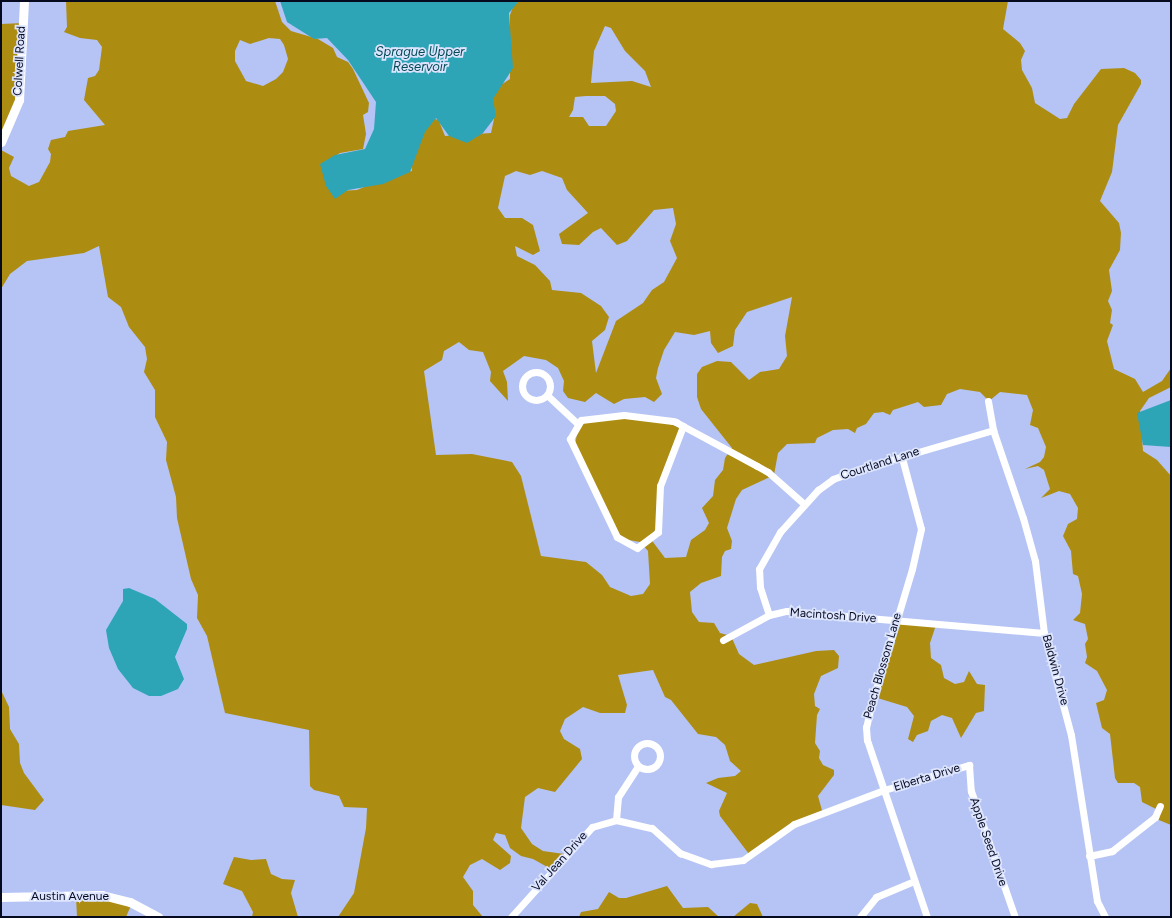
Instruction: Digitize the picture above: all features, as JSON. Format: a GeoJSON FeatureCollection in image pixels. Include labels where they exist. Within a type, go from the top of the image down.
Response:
{"type":"FeatureCollection","features":[{"type":"Feature","properties":{"kind":"street","name":"Colwell Road"},"geometry":{"type":"LineString","coordinates":[[1,142],[19,100],[24,1]]}},
{"type":"Feature","properties":{"kind":"street"},"geometry":{"type":"LineString","coordinates":[[547,395],[578,424]]}},
{"type":"Feature","properties":{"kind":"street","name":"Baldwin Drive"},"geometry":{"type":"LineString","coordinates":[[988,401],[993,430],[1023,518],[1035,561],[1044,633],[1071,735],[1097,901],[1105,917]]}},
{"type":"Feature","properties":{"kind":"street"},"geometry":{"type":"LineString","coordinates":[[683,426],[660,486],[658,532],[637,548],[617,537],[570,439],[581,420],[624,415],[673,421],[683,426],[768,472],[804,504]]}},
{"type":"Feature","properties":{"kind":"street","name":"Courtland Lane"},"geometry":{"type":"LineString","coordinates":[[769,615],[760,587],[759,569],[780,532],[804,504],[834,479],[902,458],[923,449],[993,430]]}},
{"type":"Feature","properties":{"kind":"street","name":"Peach Blossom Lane"},"geometry":{"type":"LineString","coordinates":[[902,458],[921,529],[866,727],[867,740],[927,917]]}},
{"type":"Feature","properties":{"kind":"street","name":"Macintosh Drive"},"geometry":{"type":"LineString","coordinates":[[723,640],[769,615],[787,611],[1044,633]]}},
{"type":"Feature","properties":{"kind":"street","name":"Elberta Drive"},"geometry":{"type":"LineString","coordinates":[[844,806],[884,790],[969,765]]}},
{"type":"Feature","properties":{"kind":"street","name":"Apple Seed Drive"},"geometry":{"type":"LineString","coordinates":[[969,765],[971,791],[1015,917]]}},
{"type":"Feature","properties":{"kind":"street"},"geometry":{"type":"LineString","coordinates":[[616,820],[618,797],[638,766]]}},
{"type":"Feature","properties":{"kind":"street","name":"Val Jean Drive"},"geometry":{"type":"LineString","coordinates":[[511,917],[592,827],[616,820],[652,828],[680,853],[711,864],[743,860],[794,824],[844,806]]}},
{"type":"Feature","properties":{"kind":"street"},"geometry":{"type":"LineString","coordinates":[[1089,856],[1112,851],[1155,817],[1160,806]]}},
{"type":"Feature","properties":{"kind":"street"},"geometry":{"type":"LineString","coordinates":[[860,917],[876,897],[914,881]]}},
{"type":"Feature","properties":{"kind":"street","name":"Austin Avenue"},"geometry":{"type":"LineString","coordinates":[[1,897],[102,895],[130,902],[158,917]]}},
{"type":"Feature","properties":{"kind":"shaded area"},"geometry":{"type":"Polygon","coordinates":[[[66,1],[275,1],[282,22],[291,31],[318,39],[333,48],[337,57],[348,62],[353,69],[369,103],[368,112],[363,115],[366,134],[363,149],[340,153],[329,160],[336,191],[357,190],[397,173],[412,171],[410,151],[417,148],[428,123],[434,118],[439,121],[445,136],[491,133],[494,119],[490,92],[510,79],[510,15],[515,1],[1008,1],[1003,29],[1020,43],[1025,51],[1021,60],[1022,70],[1032,88],[1035,103],[1060,119],[1067,118],[1074,104],[1101,69],[1124,68],[1135,73],[1141,80],[1141,84],[1118,125],[1112,172],[1100,201],[1119,223],[1121,233],[1120,250],[1109,270],[1112,291],[1108,301],[1112,310],[1110,323],[1113,325],[1107,341],[1114,369],[1135,379],[1143,392],[1162,381],[1171,368],[1171,387],[1149,398],[1140,411],[1143,451],[1157,460],[1171,476],[1171,825],[1154,818],[1156,809],[1142,802],[1140,787],[1134,783],[1118,783],[1115,778],[1110,734],[1102,728],[1096,703],[1104,700],[1107,690],[1097,671],[1085,663],[1087,657],[1085,644],[1088,639],[1085,624],[1073,620],[1080,613],[1082,594],[1078,576],[1073,574],[1071,551],[1063,536],[1068,524],[1077,519],[1078,508],[1070,494],[1059,491],[1041,498],[1050,489],[1044,470],[1038,466],[1025,469],[1040,462],[1044,457],[1046,447],[1038,428],[1030,425],[1033,410],[1027,395],[1000,392],[989,401],[980,392],[960,389],[947,394],[941,405],[924,407],[918,402],[893,410],[890,415],[883,412],[874,413],[866,424],[857,428],[855,433],[848,429],[833,430],[817,438],[815,443],[787,444],[778,453],[774,475],[742,490],[736,499],[727,528],[732,541],[731,549],[725,551],[722,557],[721,576],[701,583],[690,592],[692,612],[699,622],[714,623],[720,633],[731,636],[739,654],[754,665],[816,651],[834,650],[839,656],[838,668],[821,676],[814,694],[815,706],[820,709],[817,715],[815,743],[820,751],[819,758],[823,765],[834,770],[834,775],[818,796],[823,814],[786,830],[749,854],[720,816],[719,811],[727,793],[706,783],[718,778],[735,776],[741,771],[730,761],[725,745],[716,737],[698,734],[671,700],[665,697],[653,670],[618,675],[627,705],[625,713],[600,713],[583,707],[565,719],[560,731],[564,739],[580,749],[582,759],[555,792],[538,788],[525,797],[521,828],[532,844],[543,851],[564,854],[551,869],[533,859],[521,856],[510,848],[505,835],[496,833],[493,840],[511,856],[510,863],[500,870],[482,859],[470,865],[463,877],[473,891],[473,905],[483,917],[338,917],[354,893],[366,828],[367,808],[344,807],[339,796],[314,790],[310,786],[309,730],[225,713],[207,636],[197,618],[198,595],[191,579],[177,518],[176,497],[166,460],[167,442],[155,417],[155,390],[144,372],[147,359],[145,347],[129,327],[121,307],[108,297],[99,246],[84,253],[27,261],[10,274],[1,289],[1,150],[14,157],[9,168],[11,176],[29,186],[39,182],[50,162],[51,154],[48,149],[51,140],[65,137],[68,131],[105,125],[84,100],[88,78],[95,76],[99,70],[102,47],[97,40],[80,38],[64,32],[67,27],[66,1]],[[605,26],[594,51],[591,83],[632,81],[651,87],[645,71],[625,51],[611,28],[605,26]],[[269,38],[250,44],[240,40],[235,51],[235,61],[246,81],[263,86],[276,79],[283,72],[288,59],[284,45],[280,39],[269,38]],[[605,96],[575,97],[573,110],[569,117],[583,117],[589,126],[606,126],[616,111],[615,104],[605,96]],[[516,171],[505,176],[498,208],[505,218],[522,218],[533,225],[540,251],[533,255],[515,246],[517,256],[535,265],[550,281],[552,290],[581,293],[601,306],[609,317],[605,330],[592,341],[596,373],[616,321],[643,303],[652,290],[664,282],[677,258],[670,241],[676,224],[673,208],[654,210],[627,241],[617,245],[601,228],[593,232],[579,245],[562,244],[559,234],[588,213],[567,190],[562,178],[542,171],[530,175],[516,171]],[[792,297],[747,312],[735,330],[733,346],[718,353],[711,343],[710,331],[694,335],[675,332],[664,350],[658,368],[656,378],[662,394],[654,402],[645,397],[624,399],[614,404],[596,393],[585,402],[568,398],[563,391],[564,381],[558,368],[546,360],[524,356],[503,371],[507,382],[508,401],[490,381],[491,372],[483,352],[469,350],[459,342],[444,351],[442,360],[424,371],[436,455],[472,454],[512,462],[521,476],[541,556],[586,562],[602,575],[610,587],[631,596],[643,594],[650,584],[648,551],[640,542],[623,539],[614,527],[575,446],[578,426],[590,418],[616,415],[662,420],[684,430],[660,486],[662,519],[650,538],[665,558],[686,557],[691,540],[705,530],[709,523],[702,508],[713,496],[715,480],[723,470],[725,458],[732,448],[701,409],[697,397],[697,374],[702,367],[717,361],[731,362],[749,380],[760,372],[779,369],[787,356],[785,336],[792,297]]]}},
{"type":"Feature","properties":{"kind":"shaded area"},"geometry":{"type":"Polygon","coordinates":[[[23,23],[19,97],[1,134],[1,24],[23,23]]]}},
{"type":"Feature","properties":{"kind":"shaded area"},"geometry":{"type":"Polygon","coordinates":[[[896,620],[936,625],[930,643],[931,658],[941,665],[944,678],[955,684],[964,682],[969,671],[977,684],[985,685],[984,711],[976,713],[961,738],[952,718],[942,715],[931,721],[928,731],[917,735],[913,742],[908,739],[914,716],[907,707],[874,697],[896,620]]]}},
{"type":"Feature","properties":{"kind":"shaded area"},"geometry":{"type":"Polygon","coordinates":[[[1,690],[9,707],[10,729],[19,744],[20,763],[24,773],[44,800],[35,810],[1,805],[1,690]]]}},
{"type":"Feature","properties":{"kind":"shaded area"},"geometry":{"type":"Polygon","coordinates":[[[234,857],[251,860],[266,859],[271,874],[282,879],[295,880],[291,893],[298,917],[252,917],[253,912],[242,891],[223,884],[234,857]]]}},
{"type":"Feature","properties":{"kind":"shaded area"},"geometry":{"type":"Polygon","coordinates":[[[667,886],[683,908],[708,907],[719,917],[579,917],[581,912],[598,909],[609,892],[619,898],[626,898],[667,886]]]}},
{"type":"Feature","properties":{"kind":"shaded area"},"geometry":{"type":"Polygon","coordinates":[[[76,896],[132,903],[126,917],[77,917],[76,896]]]}},
{"type":"Feature","properties":{"kind":"shaded area"},"geometry":{"type":"Polygon","coordinates":[[[750,903],[757,904],[763,917],[733,917],[750,903]]]}},
{"type":"Feature","properties":{"kind":"water","name":"Sprague Upper Reservoir"},"geometry":{"type":"Polygon","coordinates":[[[280,1],[519,1],[509,13],[513,68],[493,99],[496,116],[483,133],[467,143],[449,136],[436,118],[425,132],[410,172],[383,184],[348,190],[335,199],[326,186],[320,164],[335,155],[365,149],[374,129],[376,102],[348,60],[327,38],[314,39],[287,22],[280,1]]]}},
{"type":"Feature","properties":{"kind":"water"},"geometry":{"type":"Polygon","coordinates":[[[1171,400],[1171,447],[1143,445],[1137,413],[1171,400]]]}},
{"type":"Feature","properties":{"kind":"water"},"geometry":{"type":"Polygon","coordinates":[[[129,588],[155,599],[187,624],[187,629],[175,657],[184,679],[178,689],[161,696],[149,696],[133,688],[118,669],[109,648],[106,630],[123,601],[123,589],[129,588]]]}}]}
